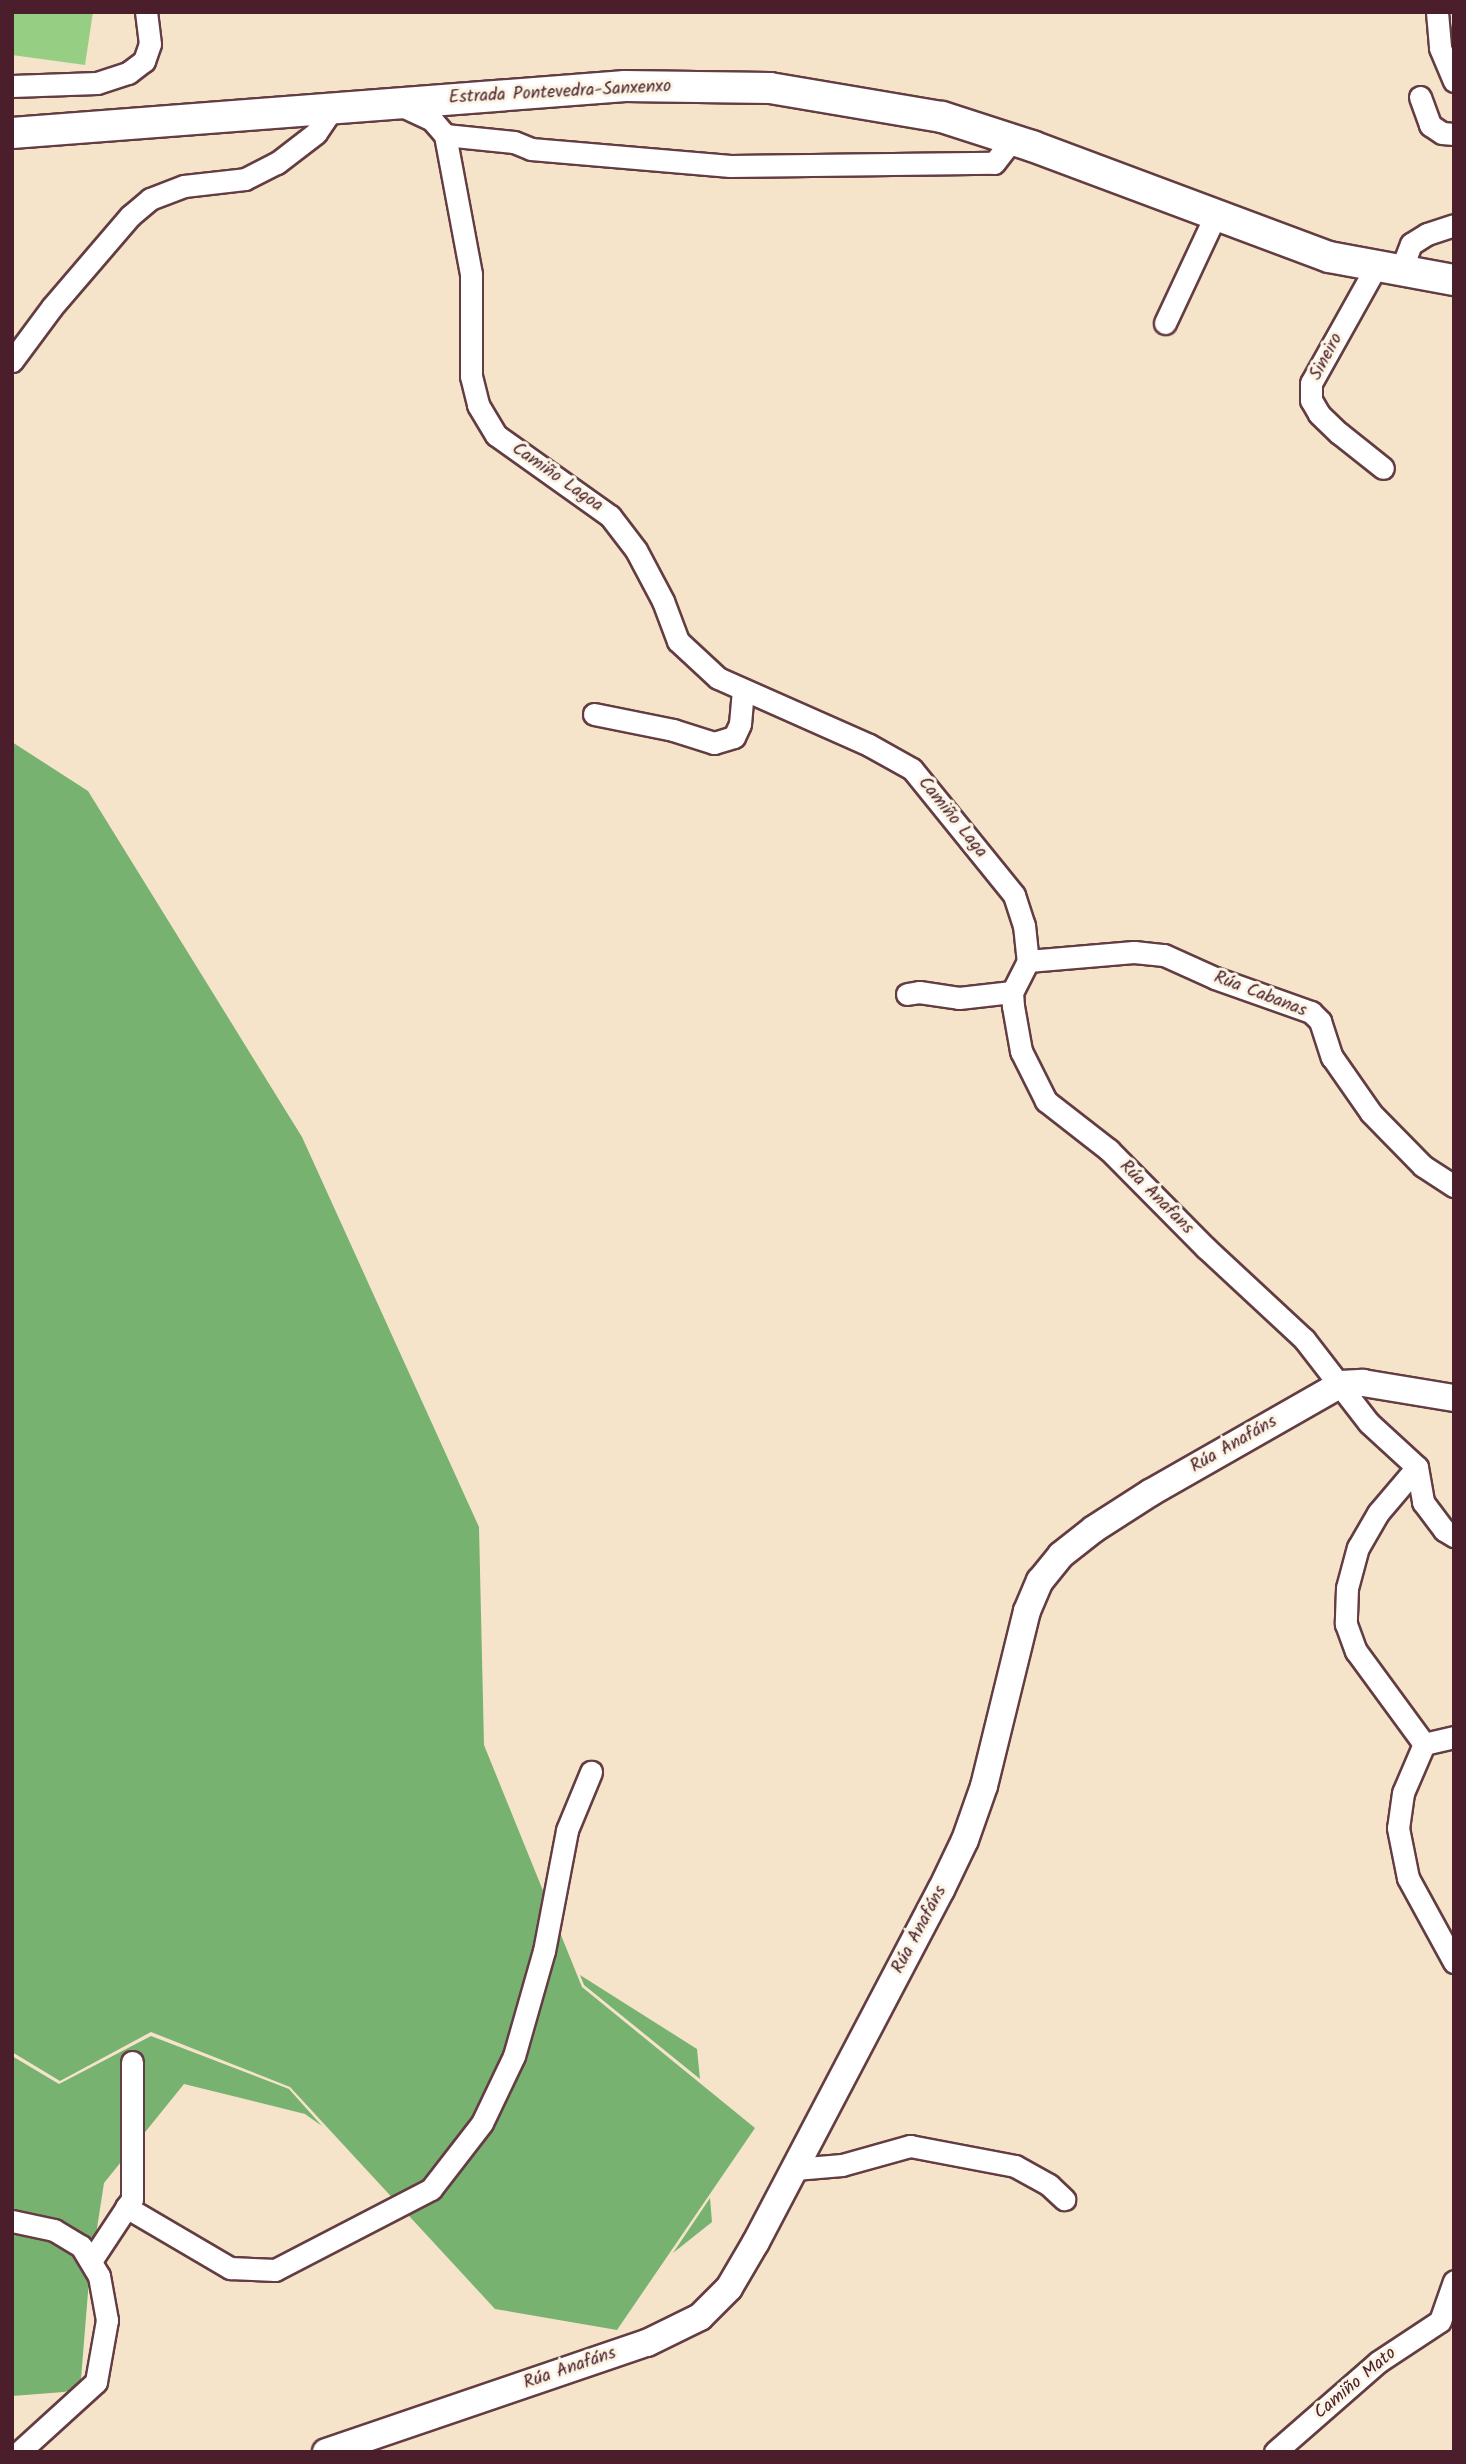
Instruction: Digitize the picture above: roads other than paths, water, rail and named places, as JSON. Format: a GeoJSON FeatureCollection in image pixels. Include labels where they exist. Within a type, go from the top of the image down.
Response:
{"type":"FeatureCollection","features":[{"type":"Feature","properties":{"kind":"main road","name":"Estrada Pontevedra-Sanxenxo"},"geometry":{"type":"LineString","coordinates":[[12,133],[625,86],[770,88],[942,117],[1012,140],[1329,257],[1454,280]]}},
{"type":"Feature","properties":{"kind":"street"},"geometry":{"type":"LineString","coordinates":[[12,86],[97,83],[128,73],[144,61],[150,44],[146,12]]}},
{"type":"Feature","properties":{"kind":"street"},"geometry":{"type":"LineString","coordinates":[[1437,12],[1440,48],[1454,81]]}},
{"type":"Feature","properties":{"kind":"street"},"geometry":{"type":"LineString","coordinates":[[1419,97],[1430,125],[1442,133],[1454,134]]}},
{"type":"Feature","properties":{"kind":"street"},"geometry":{"type":"LineString","coordinates":[[396,104],[432,120],[445,135],[514,142],[531,149],[730,166],[994,163],[1012,140]]}},
{"type":"Feature","properties":{"kind":"street"},"geometry":{"type":"LineString","coordinates":[[12,361],[52,307],[130,216],[150,200],[184,186],[245,179],[277,163],[316,133],[332,110]]}},
{"type":"Feature","properties":{"kind":"street","name":"Camiño Lagoa"},"geometry":{"type":"LineString","coordinates":[[445,135],[471,274],[471,376],[478,405],[496,435],[610,516],[636,551],[663,601],[678,641],[718,678],[743,690]]}},
{"type":"Feature","properties":{"kind":"street"},"geometry":{"type":"LineString","coordinates":[[1165,323],[1216,215]]}},
{"type":"Feature","properties":{"kind":"street","name":"Sineiro"},"geometry":{"type":"LineString","coordinates":[[1383,468],[1319,414],[1311,400],[1311,383],[1389,267],[1411,244],[1454,225]]}},
{"type":"Feature","properties":{"kind":"street"},"geometry":{"type":"LineString","coordinates":[[594,714],[673,730],[714,743],[734,737],[740,724],[743,690]]}},
{"type":"Feature","properties":{"kind":"street","name":"Camiño Laga"},"geometry":{"type":"LineString","coordinates":[[743,690],[869,745],[912,769],[1014,895],[1024,926],[1028,961]]}},
{"type":"Feature","properties":{"kind":"street","name":"Rúa Cabanas"},"geometry":{"type":"LineString","coordinates":[[1028,961],[1135,952],[1164,955],[1215,978],[1311,1013],[1320,1021],[1332,1057],[1371,1113],[1423,1166],[1454,1186]]}},
{"type":"Feature","properties":{"kind":"street"},"geometry":{"type":"LineString","coordinates":[[907,994],[919,992],[959,998],[1012,992],[1028,961]]}},
{"type":"Feature","properties":{"kind":"street","name":"Rúa Anafans"},"geometry":{"type":"LineString","coordinates":[[1012,992],[1021,1051],[1046,1101],[1110,1150],[1206,1248],[1304,1339],[1369,1423],[1417,1467]]}},
{"type":"Feature","properties":{"kind":"street"},"geometry":{"type":"LineString","coordinates":[[1341,1384],[1363,1383],[1454,1398]]}},
{"type":"Feature","properties":{"kind":"street","name":"Rúa Anafáns"},"geometry":{"type":"LineString","coordinates":[[326,2452],[647,2343],[701,2317],[729,2288],[795,2169],[965,1840],[988,1773],[1027,1611],[1040,1581],[1061,1555],[1094,1529],[1150,1493],[1341,1384]]}},
{"type":"Feature","properties":{"kind":"street"},"geometry":{"type":"LineString","coordinates":[[1417,1467],[1423,1502],[1444,1530],[1454,1536]]}},
{"type":"Feature","properties":{"kind":"street"},"geometry":{"type":"LineString","coordinates":[[1417,1467],[1378,1513],[1358,1547],[1347,1588],[1346,1624],[1356,1651],[1424,1744]]}},
{"type":"Feature","properties":{"kind":"street"},"geometry":{"type":"LineString","coordinates":[[1424,1744],[1454,1737]]}},
{"type":"Feature","properties":{"kind":"street"},"geometry":{"type":"LineString","coordinates":[[1424,1744],[1403,1793],[1398,1828],[1408,1878],[1454,1962]]}},
{"type":"Feature","properties":{"kind":"street"},"geometry":{"type":"LineString","coordinates":[[126,2207],[230,2269],[275,2270],[431,2189],[482,2123],[514,2056],[544,1951],[567,1830],[591,1772]]}},
{"type":"Feature","properties":{"kind":"street"},"geometry":{"type":"LineString","coordinates":[[91,2262],[132,2199],[132,2062]]}},
{"type":"Feature","properties":{"kind":"street"},"geometry":{"type":"LineString","coordinates":[[795,2169],[842,2165],[911,2146],[1015,2166],[1049,2185],[1064,2199]]}},
{"type":"Feature","properties":{"kind":"street"},"geometry":{"type":"LineString","coordinates":[[12,2221],[54,2230],[81,2246],[99,2276],[107,2320],[96,2382],[19,2452]]}},
{"type":"Feature","properties":{"kind":"street","name":"Camiño Mato"},"geometry":{"type":"LineString","coordinates":[[1275,2452],[1378,2362],[1447,2326],[1454,2280]]}}]}
